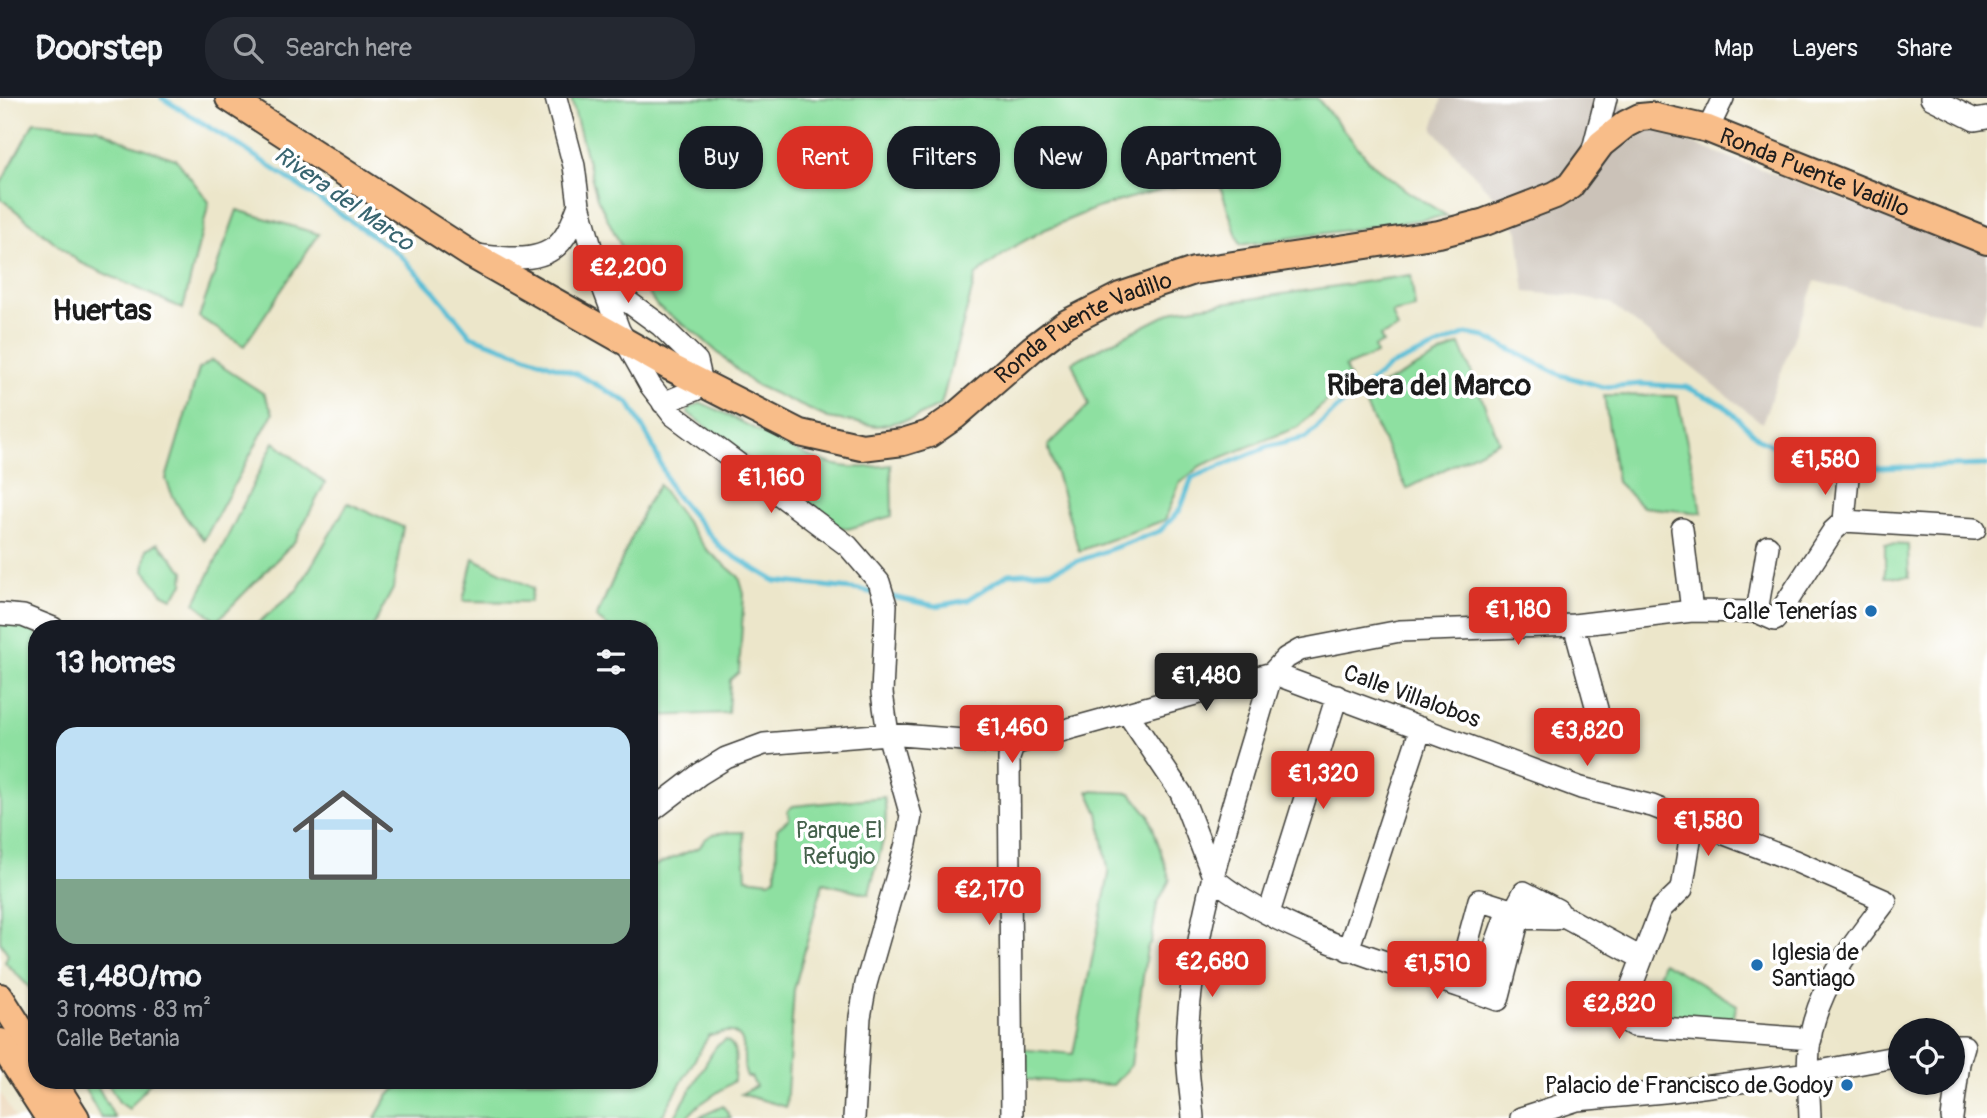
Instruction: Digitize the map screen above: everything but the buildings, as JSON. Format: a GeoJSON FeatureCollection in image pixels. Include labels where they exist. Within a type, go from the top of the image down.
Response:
{"type":"FeatureCollection","features":[{"type":"Feature","properties":{"kind":"main road","name":"Ronda Puente Vadillo"},"geometry":{"type":"LineString","coordinates":[[229,98],[472,255],[626,342],[683,394],[800,433],[862,447],[903,442],[929,434],[951,419],[1065,324],[1120,296],[1194,271],[1439,234],[1485,222],[1555,195],[1570,186],[1601,144],[1626,124],[1640,117],[1651,116],[1708,129],[1987,241]]}},
{"type":"Feature","properties":{"kind":"main road"},"geometry":{"type":"LineString","coordinates":[[0,996],[28,1041]]}},
{"type":"Feature","properties":{"kind":"main road"},"geometry":{"type":"LineString","coordinates":[[0,1042],[28,1085]]}},
{"type":"Feature","properties":{"kind":"main road"},"geometry":{"type":"LineString","coordinates":[[30,1089],[49,1118]]}},
{"type":"Feature","properties":{"kind":"main road"},"geometry":{"type":"LineString","coordinates":[[58,1089],[76,1118]]}},
{"type":"Feature","properties":{"kind":"street"},"geometry":{"type":"LineString","coordinates":[[556,98],[574,166],[579,205],[601,282],[626,342],[650,385],[683,394]]}},
{"type":"Feature","properties":{"kind":"street"},"geometry":{"type":"LineString","coordinates":[[1591,159],[1608,98],[1618,108],[1651,116]]}},
{"type":"Feature","properties":{"kind":"street"},"geometry":{"type":"LineString","coordinates":[[1708,129],[1723,98]]}},
{"type":"Feature","properties":{"kind":"street"},"geometry":{"type":"LineString","coordinates":[[1931,98],[1975,120],[1987,118]]}},
{"type":"Feature","properties":{"kind":"street"},"geometry":{"type":"LineString","coordinates":[[472,255],[525,258],[547,252],[565,237],[579,205]]}},
{"type":"Feature","properties":{"kind":"street"},"geometry":{"type":"LineString","coordinates":[[601,282],[660,325],[697,361],[673,415],[848,546],[879,582],[886,605],[882,693],[888,734],[911,816],[906,844],[866,984],[860,1017],[854,1118]]}},
{"type":"Feature","properties":{"kind":"street"},"geometry":{"type":"LineString","coordinates":[[626,342],[632,328],[638,324],[660,325]]}},
{"type":"Feature","properties":{"kind":"street"},"geometry":{"type":"LineString","coordinates":[[1766,616],[1833,531],[1844,521],[1848,477]]}},
{"type":"Feature","properties":{"kind":"street"},"geometry":{"type":"LineString","coordinates":[[1844,521],[1975,529]]}},
{"type":"Feature","properties":{"kind":"street"},"geometry":{"type":"LineString","coordinates":[[1682,529],[1692,611]]}},
{"type":"Feature","properties":{"kind":"street"},"geometry":{"type":"LineString","coordinates":[[1766,616],[1768,546]]}},
{"type":"Feature","properties":{"kind":"street"},"geometry":{"type":"LineString","coordinates":[[1193,1118],[1187,1040],[1198,943],[1272,673],[1286,658],[1300,650],[1400,631],[1574,625],[1692,611],[1766,616]]}},
{"type":"Feature","properties":{"kind":"street"},"geometry":{"type":"LineString","coordinates":[[0,614],[23,615],[35,620]]}},
{"type":"Feature","properties":{"kind":"street"},"geometry":{"type":"LineString","coordinates":[[1574,625],[1597,709],[1597,727]]}},
{"type":"Feature","properties":{"kind":"street"},"geometry":{"type":"LineString","coordinates":[[658,806],[717,763],[764,744],[888,734],[1014,744],[1272,673]]}},
{"type":"Feature","properties":{"kind":"street","name":"Calle Villalobos"},"geometry":{"type":"LineString","coordinates":[[1272,673],[1581,788],[1653,806],[1796,861],[1886,901],[1829,982],[1813,1023],[1811,1039]]}},
{"type":"Feature","properties":{"kind":"street"},"geometry":{"type":"LineString","coordinates":[[1269,913],[1337,696]]}},
{"type":"Feature","properties":{"kind":"street"},"geometry":{"type":"LineString","coordinates":[[1128,713],[1181,793],[1214,879],[1237,898],[1348,950],[1469,990],[1481,985],[1504,921],[1518,910],[1557,913],[1632,953],[1642,955]]}},
{"type":"Feature","properties":{"kind":"street"},"geometry":{"type":"LineString","coordinates":[[1348,950],[1421,728]]}},
{"type":"Feature","properties":{"kind":"street"},"geometry":{"type":"LineString","coordinates":[[1012,1118],[1009,758],[1014,744]]}},
{"type":"Feature","properties":{"kind":"street"},"geometry":{"type":"LineString","coordinates":[[1693,822],[1682,888],[1661,909],[1622,1011],[1625,1021],[1634,1026],[1811,1039],[1810,1118]]}},
{"type":"Feature","properties":{"kind":"street"},"geometry":{"type":"LineString","coordinates":[[1457,985],[1479,900],[1514,911],[1524,892],[1558,909],[1557,913]]}},
{"type":"Feature","properties":{"kind":"street"},"geometry":{"type":"LineString","coordinates":[[1521,1118],[1577,1100],[1809,1073],[1888,1058]]}},
{"type":"Feature","properties":{"kind":"street"},"geometry":{"type":"LineString","coordinates":[[1952,1118],[1955,1095]]}},
{"type":"Feature","properties":{"kind":"shaded area"},"geometry":{"type":"Polygon","coordinates":[[[1442,98],[1612,98],[1651,128],[1987,253],[1987,302],[1981,323],[1815,281],[1762,423],[1610,303],[1525,292],[1518,232],[1508,213],[1433,129],[1442,98]]]}},
{"type":"Feature","properties":{"kind":"shaded area"},"geometry":{"type":"Polygon","coordinates":[[[0,1092],[3,1097],[15,1118],[0,1118],[0,1092]]]}},
{"type":"Feature","properties":{"kind":"green space"},"geometry":{"type":"Polygon","coordinates":[[[571,98],[1317,98],[1371,163],[1407,191],[1447,216],[1240,245],[1221,189],[1281,189],[1281,126],[1121,126],[1121,189],[1165,189],[1094,209],[1044,230],[1012,248],[976,275],[941,405],[912,419],[877,426],[828,418],[753,384],[698,335],[657,306],[633,270],[597,198],[571,98]]]}},
{"type":"Feature","properties":{"kind":"green space"},"geometry":{"type":"Polygon","coordinates":[[[34,122],[97,128],[131,144],[176,159],[209,202],[183,309],[79,262],[0,198],[0,185],[34,122]]]}},
{"type":"Feature","properties":{"kind":"green space"},"geometry":{"type":"Polygon","coordinates":[[[237,210],[319,234],[244,346],[199,317],[237,210]]]}},
{"type":"Feature","properties":{"kind":"green space"},"geometry":{"type":"Polygon","coordinates":[[[1411,275],[1415,308],[1392,313],[1398,329],[1380,336],[1383,343],[1374,347],[1376,354],[1345,367],[1350,380],[1298,427],[1200,466],[1179,484],[1165,520],[1079,551],[1048,446],[1089,405],[1072,362],[1176,310],[1411,275]]]}},
{"type":"Feature","properties":{"kind":"green space"},"geometry":{"type":"Polygon","coordinates":[[[1460,344],[1499,441],[1407,489],[1361,396],[1460,344]]]}},
{"type":"Feature","properties":{"kind":"green space"},"geometry":{"type":"Polygon","coordinates":[[[212,360],[264,394],[273,413],[204,540],[182,511],[166,479],[199,369],[212,360]]]}},
{"type":"Feature","properties":{"kind":"green space"},"geometry":{"type":"Polygon","coordinates":[[[1604,395],[1677,396],[1702,513],[1643,507],[1617,482],[1604,395]]]}},
{"type":"Feature","properties":{"kind":"green space"},"geometry":{"type":"Polygon","coordinates":[[[701,403],[818,460],[850,467],[891,465],[892,516],[848,529],[837,526],[688,413],[689,408],[701,403]]]}},
{"type":"Feature","properties":{"kind":"green space"},"geometry":{"type":"Polygon","coordinates":[[[274,442],[325,483],[295,541],[218,620],[195,603],[274,442]]]}},
{"type":"Feature","properties":{"kind":"green space"},"geometry":{"type":"Polygon","coordinates":[[[659,485],[706,549],[739,577],[744,594],[739,672],[730,680],[728,713],[658,716],[658,620],[596,618],[646,505],[659,485]]]}},
{"type":"Feature","properties":{"kind":"green space"},"geometry":{"type":"Polygon","coordinates":[[[348,503],[403,527],[393,589],[376,620],[261,620],[298,589],[348,503]]]}},
{"type":"Feature","properties":{"kind":"green space"},"geometry":{"type":"Polygon","coordinates":[[[158,543],[184,571],[183,584],[172,598],[162,593],[144,570],[147,549],[158,543]]]}},
{"type":"Feature","properties":{"kind":"green space"},"geometry":{"type":"Polygon","coordinates":[[[1885,544],[1908,545],[1909,577],[1885,577],[1885,544]]]}},
{"type":"Feature","properties":{"kind":"green space"},"geometry":{"type":"Polygon","coordinates":[[[473,558],[533,588],[530,602],[463,601],[473,558]]]}},
{"type":"Feature","properties":{"kind":"green space"},"geometry":{"type":"Polygon","coordinates":[[[0,622],[28,629],[28,986],[5,962],[8,954],[0,942],[0,622]]]}},
{"type":"Feature","properties":{"kind":"green space"},"geometry":{"type":"Polygon","coordinates":[[[1088,791],[1131,793],[1149,815],[1170,880],[1157,904],[1151,942],[1147,948],[1131,1065],[1113,1085],[1018,1079],[1019,1049],[1073,1054],[1109,874],[1098,813],[1088,791]]]}},
{"type":"Feature","properties":{"kind":"green space","name":"Parque El Refugio"},"geometry":{"type":"Polygon","coordinates":[[[884,797],[886,821],[869,894],[823,883],[794,990],[786,1107],[741,1094],[756,1086],[745,1072],[741,1039],[728,1032],[709,1035],[661,1118],[375,1118],[390,1094],[398,1089],[658,1089],[658,864],[700,847],[703,841],[713,835],[743,832],[746,878],[770,881],[776,877],[777,829],[789,819],[788,810],[793,806],[884,797]]]}},
{"type":"Feature","properties":{"kind":"green space"},"geometry":{"type":"Polygon","coordinates":[[[1663,962],[1737,1005],[1731,1024],[1644,1016],[1663,962]]]}},
{"type":"Feature","properties":{"kind":"green space"},"geometry":{"type":"Polygon","coordinates":[[[726,1040],[731,1043],[735,1053],[734,1081],[699,1105],[686,1118],[674,1118],[716,1046],[726,1040]]]}},
{"type":"Feature","properties":{"kind":"green space"},"geometry":{"type":"Polygon","coordinates":[[[85,1089],[99,1089],[115,1118],[101,1118],[85,1089]]]}},
{"type":"Feature","properties":{"kind":"green space"},"geometry":{"type":"Polygon","coordinates":[[[111,1089],[145,1089],[129,1109],[119,1102],[111,1089]]]}},
{"type":"Feature","properties":{"kind":"green space"},"geometry":{"type":"Polygon","coordinates":[[[723,1106],[731,1118],[698,1118],[723,1106]]]}},
{"type":"Feature","properties":{"kind":"waterway","name":"Rivera del Marco"},"geometry":{"type":"LineString","coordinates":[[162,98],[243,148],[398,253],[471,336],[579,375],[629,403],[652,444],[672,491],[722,549],[775,581],[878,594]]}},
{"type":"Feature","properties":{"kind":"waterway","name":"Rivera del Marco"},"geometry":{"type":"LineString","coordinates":[[888,596],[936,606],[968,600],[1008,574],[1051,571],[1160,531],[1180,510],[1192,478],[1267,447],[1307,437],[1335,410],[1390,366],[1466,334],[1485,337],[1561,375],[1603,387],[1641,384],[1686,387],[1724,405],[1759,439],[1795,456],[1836,469],[1987,465]]}},
{"type":"Feature","properties":{"kind":"place","name":"Calle Tenerías"},"geometry":{"type":"Point","coordinates":[1871,611]}},
{"type":"Feature","properties":{"kind":"place","name":"Iglesia de Santiago"},"geometry":{"type":"Point","coordinates":[1757,965]}},
{"type":"Feature","properties":{"kind":"place","name":"Palacio de Francisco de Godoy"},"geometry":{"type":"Point","coordinates":[1847,1085]}},
{"type":"Feature","properties":{"kind":"district","name":"Huertas"},"geometry":{"type":"Point","coordinates":[102,310]}},
{"type":"Feature","properties":{"kind":"district","name":"Ribera del Marco"},"geometry":{"type":"Point","coordinates":[1429,385]}}]}
